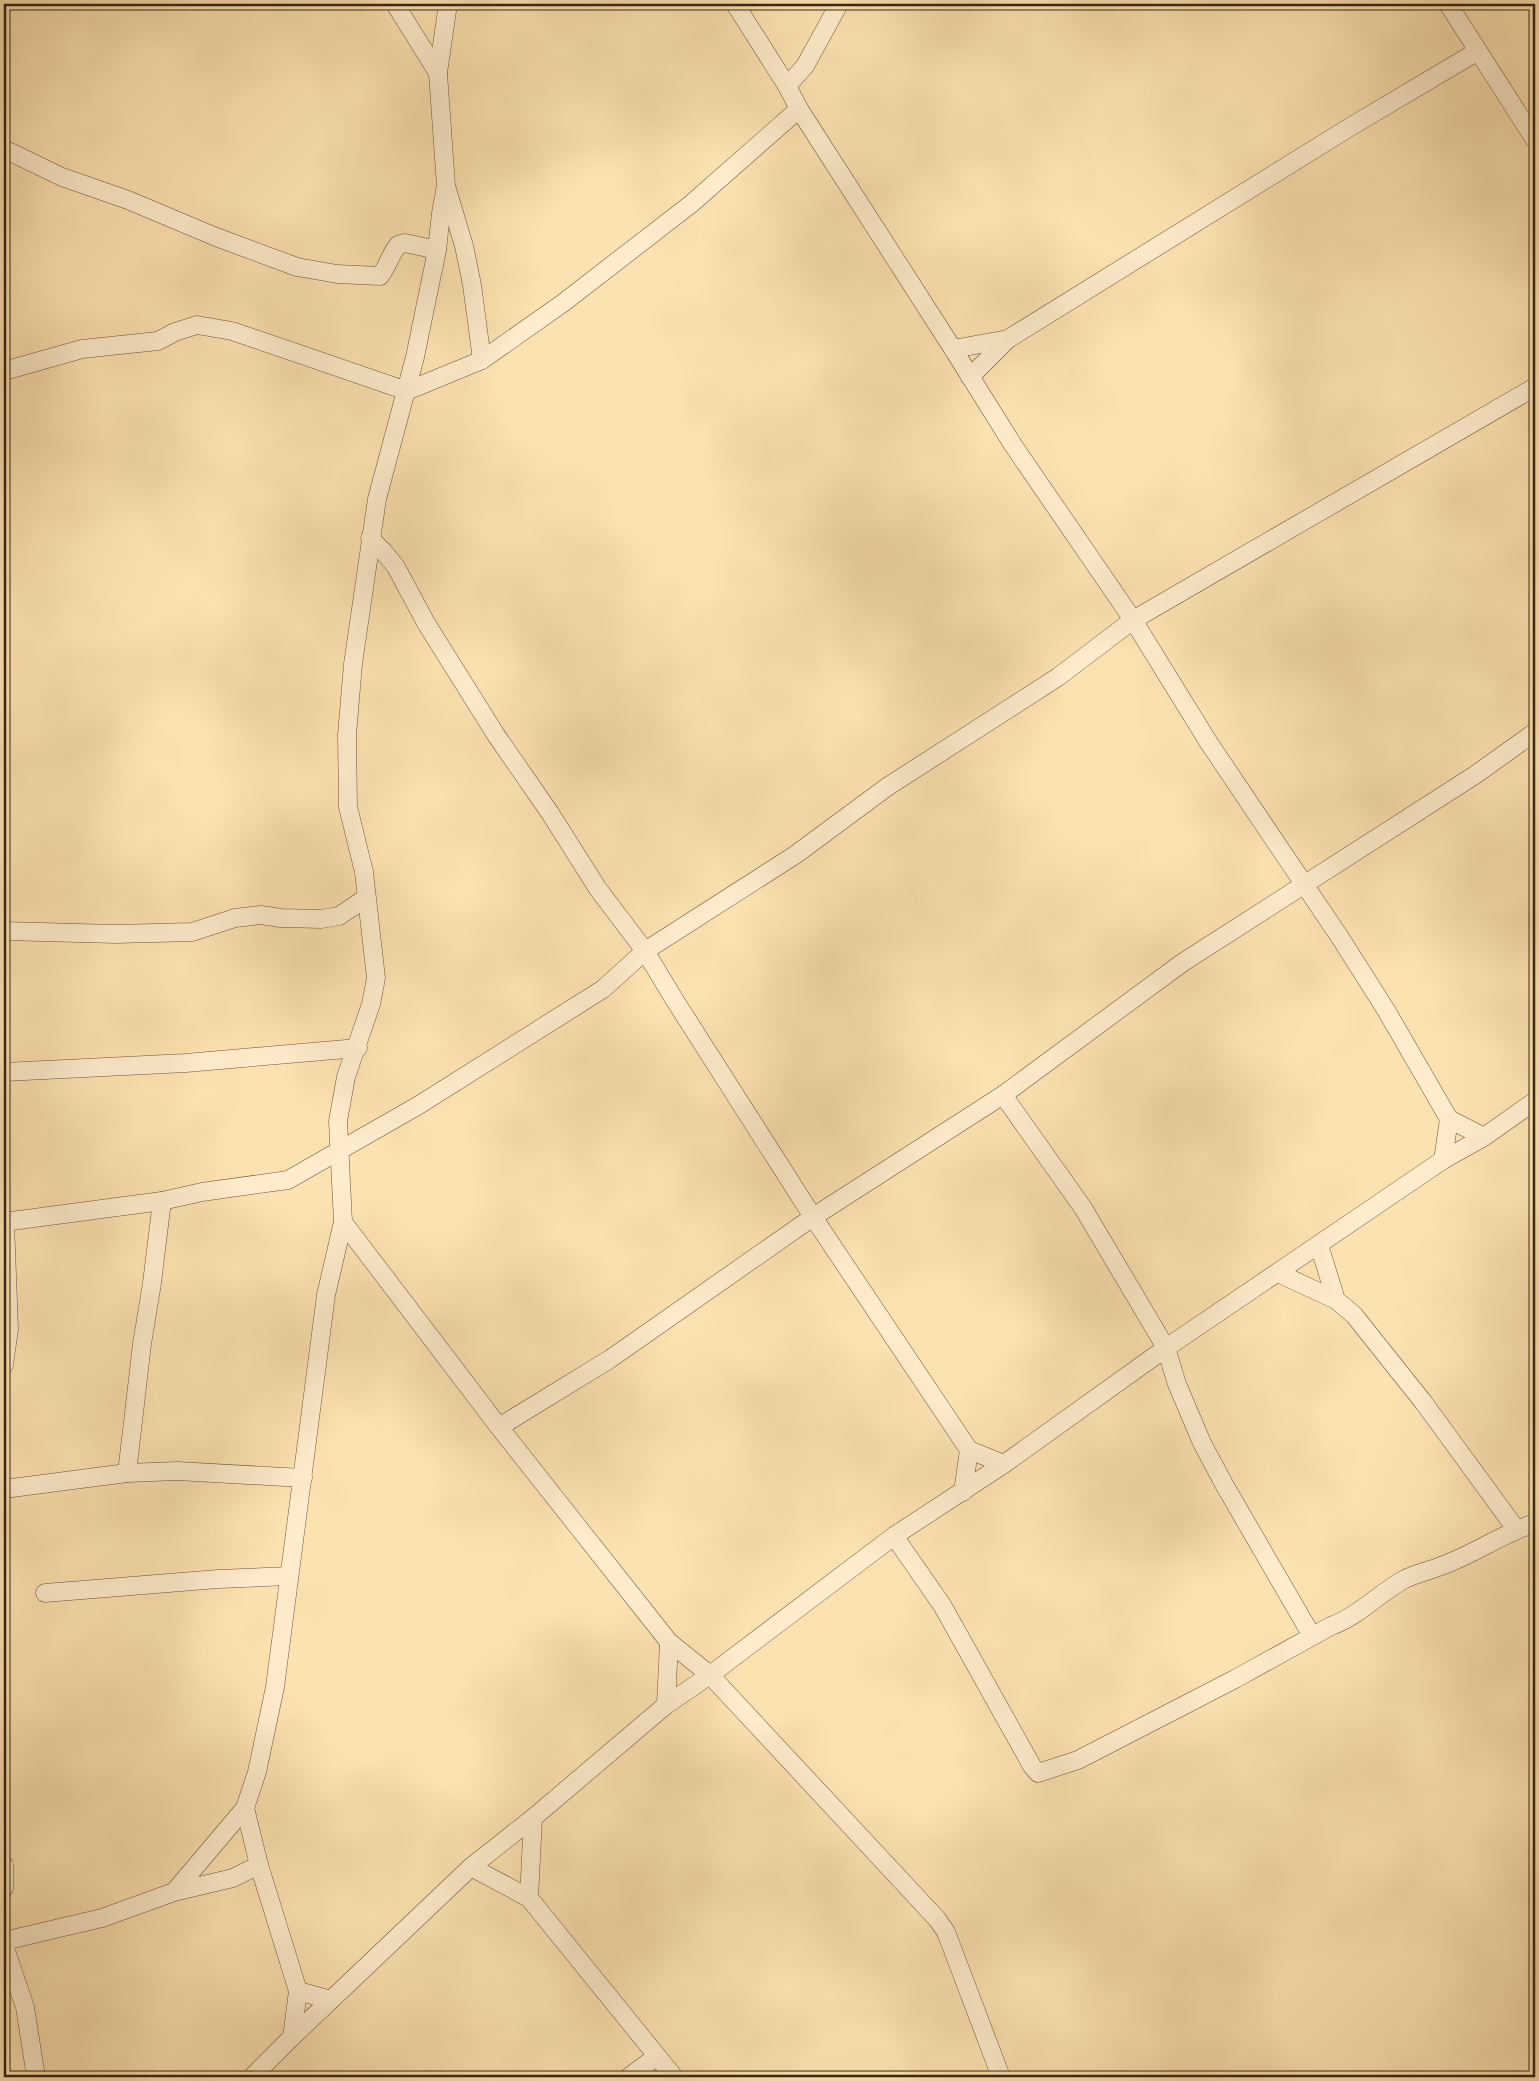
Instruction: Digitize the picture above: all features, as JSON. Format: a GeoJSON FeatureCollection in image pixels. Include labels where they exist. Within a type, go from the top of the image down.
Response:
{"type":"FeatureCollection","features":[{"type":"Feature","properties":{"kind":"street"},"geometry":{"type":"LineString","coordinates":[[395,4],[438,73]]}},
{"type":"Feature","properties":{"kind":"street"},"geometry":{"type":"LineString","coordinates":[[448,4],[438,73],[446,186],[468,265],[482,360]]}},
{"type":"Feature","properties":{"kind":"street"},"geometry":{"type":"LineString","coordinates":[[735,4],[787,86],[799,109],[953,349],[1012,445],[1133,620],[1209,743],[1305,884],[1386,1010],[1449,1120],[1484,1137]]}},
{"type":"Feature","properties":{"kind":"street"},"geometry":{"type":"LineString","coordinates":[[787,86],[805,66],[839,4]]}},
{"type":"Feature","properties":{"kind":"street"},"geometry":{"type":"LineString","coordinates":[[1448,4],[1535,140]]}},
{"type":"Feature","properties":{"kind":"street"},"geometry":{"type":"LineString","coordinates":[[970,378],[1008,339],[1350,127],[1478,51]]}},
{"type":"Feature","properties":{"kind":"street"},"geometry":{"type":"LineString","coordinates":[[4,371],[82,349],[158,341],[175,332],[197,325],[232,331],[408,391],[482,360],[563,303],[691,204],[799,109]]}},
{"type":"Feature","properties":{"kind":"street"},"geometry":{"type":"LineString","coordinates":[[4,150],[62,177],[128,200],[216,237],[297,267],[337,274],[380,276],[398,245],[405,243],[437,250]]}},
{"type":"Feature","properties":{"kind":"street"},"geometry":{"type":"LineString","coordinates":[[174,1892],[245,1808],[257,1772],[275,1687],[326,1295],[343,1222],[338,1152],[338,1121],[346,1077],[358,1048],[371,1004],[376,978],[364,872],[348,807],[347,735],[353,664],[377,499],[408,391],[437,250],[446,186]]}},
{"type":"Feature","properties":{"kind":"street"},"geometry":{"type":"LineString","coordinates":[[953,349],[1008,339]]}},
{"type":"Feature","properties":{"kind":"street"},"geometry":{"type":"LineString","coordinates":[[4,1365],[9,1329],[5,1222],[162,1201],[202,1192],[288,1180],[467,1076],[603,989],[645,952],[795,855],[887,787],[1058,678],[1133,620],[1535,387]]}},
{"type":"Feature","properties":{"kind":"street"},"geometry":{"type":"LineString","coordinates":[[370,538],[384,551],[396,567],[426,623],[496,735],[550,813],[598,888],[645,952],[813,1217],[969,1450],[1004,1464]]}},
{"type":"Feature","properties":{"kind":"street"},"geometry":{"type":"LineString","coordinates":[[499,1427],[610,1359],[813,1217],[1003,1095],[1182,963],[1475,775],[1535,732]]}},
{"type":"Feature","properties":{"kind":"street"},"geometry":{"type":"LineString","coordinates":[[4,931],[116,934],[192,932],[235,918],[260,915],[313,919],[339,916],[366,898]]}},
{"type":"Feature","properties":{"kind":"street"},"geometry":{"type":"LineString","coordinates":[[4,1072],[186,1063],[358,1048]]}},
{"type":"Feature","properties":{"kind":"street"},"geometry":{"type":"LineString","coordinates":[[1003,1095],[1083,1208],[1166,1348],[1177,1384],[1202,1443],[1312,1636]]}},
{"type":"Feature","properties":{"kind":"street"},"geometry":{"type":"LineString","coordinates":[[252,2077],[471,1867],[666,1705],[894,1536],[1004,1464],[1166,1348],[1443,1160],[1484,1137],[1535,1101]]}},
{"type":"Feature","properties":{"kind":"street"},"geometry":{"type":"LineString","coordinates":[[1443,1160],[1449,1120]]}},
{"type":"Feature","properties":{"kind":"street"},"geometry":{"type":"LineString","coordinates":[[127,1473],[142,1344],[162,1201]]}},
{"type":"Feature","properties":{"kind":"street"},"geometry":{"type":"LineString","coordinates":[[343,1222],[499,1427],[669,1642],[710,1674],[937,1919],[946,1932],[1001,2077]]}},
{"type":"Feature","properties":{"kind":"street"},"geometry":{"type":"LineString","coordinates":[[1319,1245],[1336,1300]]}},
{"type":"Feature","properties":{"kind":"street"},"geometry":{"type":"LineString","coordinates":[[1278,1272],[1336,1300],[1354,1315],[1516,1529]]}},
{"type":"Feature","properties":{"kind":"street"},"geometry":{"type":"LineString","coordinates":[[963,1492],[969,1450]]}},
{"type":"Feature","properties":{"kind":"street"},"geometry":{"type":"LineString","coordinates":[[4,1489],[127,1473],[177,1471],[303,1478]]}},
{"type":"Feature","properties":{"kind":"street"},"geometry":{"type":"LineString","coordinates":[[894,1536],[942,1605],[1032,1766],[1038,1773],[1078,1760],[1331,1626],[1346,1621],[1370,1601],[1405,1579],[1423,1571],[1441,1567],[1516,1529],[1535,1523]]}},
{"type":"Feature","properties":{"kind":"street"},"geometry":{"type":"LineString","coordinates":[[46,1593],[143,1584],[289,1576]]}},
{"type":"Feature","properties":{"kind":"street"},"geometry":{"type":"LineString","coordinates":[[666,1705],[669,1642]]}},
{"type":"Feature","properties":{"kind":"street"},"geometry":{"type":"LineString","coordinates":[[245,1808],[259,1865],[298,1991],[292,2037]]}},
{"type":"Feature","properties":{"kind":"street"},"geometry":{"type":"LineString","coordinates":[[528,1898],[532,1818]]}},
{"type":"Feature","properties":{"kind":"street"},"geometry":{"type":"LineString","coordinates":[[4,1865],[4,1888]]}},
{"type":"Feature","properties":{"kind":"street"},"geometry":{"type":"LineString","coordinates":[[4,1941],[102,1918],[174,1892],[233,1878],[259,1865]]}},
{"type":"Feature","properties":{"kind":"street"},"geometry":{"type":"LineString","coordinates":[[471,1867],[528,1898],[674,2077]]}},
{"type":"Feature","properties":{"kind":"street"},"geometry":{"type":"LineString","coordinates":[[4,1945],[26,2007],[36,2077]]}},
{"type":"Feature","properties":{"kind":"street"},"geometry":{"type":"LineString","coordinates":[[298,1991],[331,2000]]}},
{"type":"Feature","properties":{"kind":"street"},"geometry":{"type":"LineString","coordinates":[[629,2077],[656,2057]]}}]}
